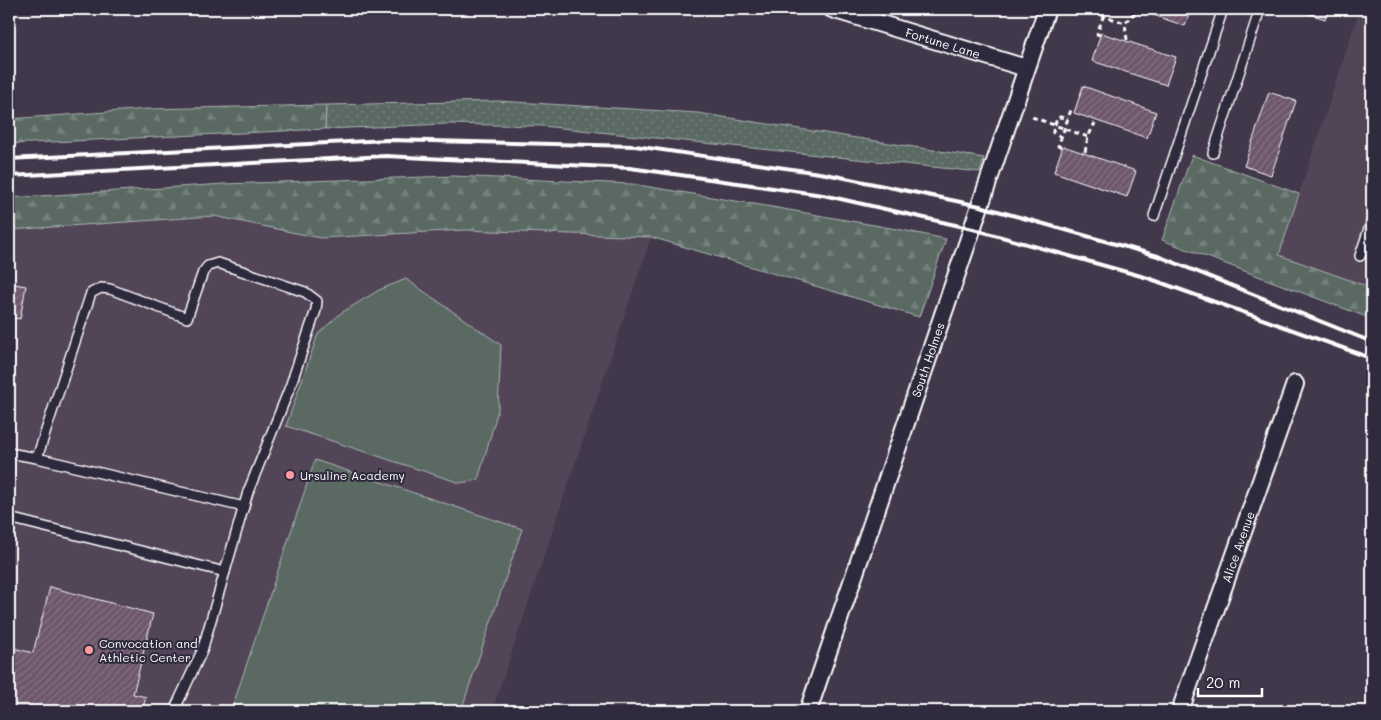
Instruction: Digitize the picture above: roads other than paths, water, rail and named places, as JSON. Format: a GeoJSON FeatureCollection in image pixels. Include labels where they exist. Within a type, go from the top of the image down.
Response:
{"type":"FeatureCollection","features":[{"type":"Feature","properties":{"kind":"street","name":"Fortune Lane"},"geometry":{"type":"LineString","coordinates":[[832,9],[1026,68]]}},
{"type":"Feature","properties":{"kind":"street","name":"South Holmes"},"geometry":{"type":"LineString","coordinates":[[808,711],[1047,9]]}},
{"type":"Feature","properties":{"kind":"street","name":"Alice Avenue"},"geometry":{"type":"LineString","coordinates":[[1180,711],[1295,384]]}},
{"type":"Feature","properties":{"kind":"lane"},"geometry":{"type":"LineString","coordinates":[[1154,216],[1223,9]]}},
{"type":"Feature","properties":{"kind":"lane"},"geometry":{"type":"LineString","coordinates":[[1213,152],[1260,9]]}},
{"type":"Feature","properties":{"kind":"lane"},"geometry":{"type":"LineString","coordinates":[[1360,256],[1372,220]]}},
{"type":"Feature","properties":{"kind":"lane"},"geometry":{"type":"LineString","coordinates":[[37,458],[91,294],[101,288],[110,289],[187,318],[203,272],[208,266],[218,263],[305,292],[317,301],[316,310],[290,387],[248,492],[202,650],[174,711]]}},
{"type":"Feature","properties":{"kind":"lane"},"geometry":{"type":"LineString","coordinates":[[9,453],[244,507]]}},
{"type":"Feature","properties":{"kind":"lane"},"geometry":{"type":"LineString","coordinates":[[9,518],[225,572]]}},
{"type":"Feature","properties":{"kind":"railway"},"geometry":{"type":"LineString","coordinates":[[9,159],[388,140],[635,146],[826,174],[980,206],[1158,256],[1372,342]]}},
{"type":"Feature","properties":{"kind":"railway"},"geometry":{"type":"LineString","coordinates":[[9,176],[386,156],[630,168],[823,195],[973,229],[1148,278],[1372,359]]}},
{"type":"Feature","properties":{"kind":"place","name":"Ursuline Academy"},"geometry":{"type":"Point","coordinates":[290,475]}},
{"type":"Feature","properties":{"kind":"place","name":"Convocation and Athletic Center"},"geometry":{"type":"Point","coordinates":[89,650]}}]}
